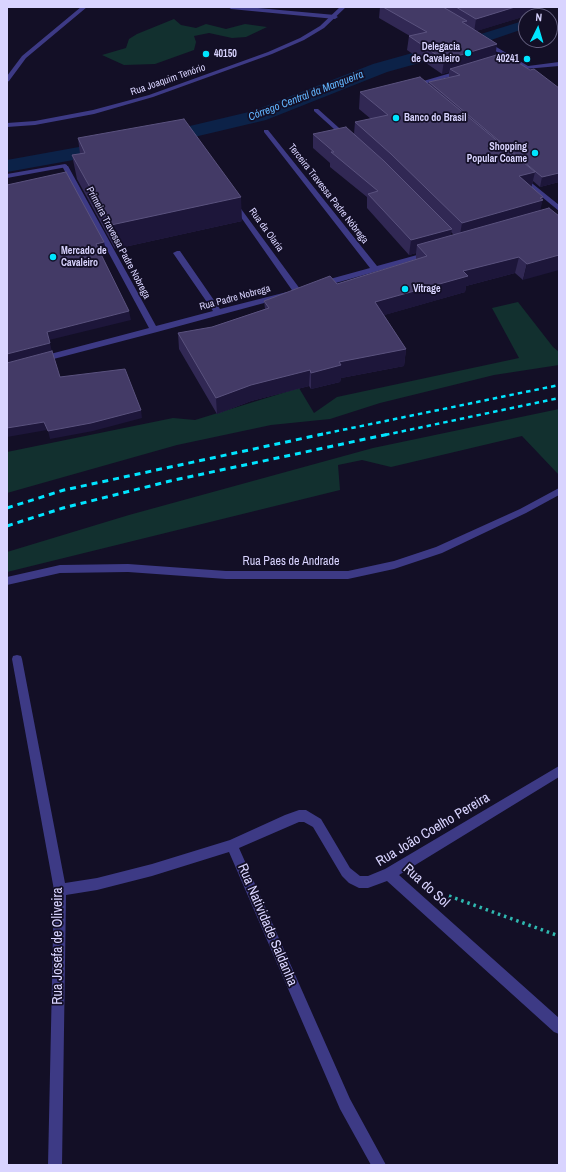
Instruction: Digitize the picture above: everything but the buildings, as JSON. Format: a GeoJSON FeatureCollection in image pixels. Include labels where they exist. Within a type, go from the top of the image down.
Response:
{"type":"FeatureCollection","features":[{"type":"Feature","properties":{"kind":"street"},"geometry":{"type":"LineString","coordinates":[[7,80],[24,57],[84,7]]}},
{"type":"Feature","properties":{"kind":"street"},"geometry":{"type":"LineString","coordinates":[[231,7],[334,17]]}},
{"type":"Feature","properties":{"kind":"street","name":"Rua Joaquim Tenório"},"geometry":{"type":"LineString","coordinates":[[7,125],[94,112],[151,96],[270,53],[302,39],[322,27],[343,7]]}},
{"type":"Feature","properties":{"kind":"street"},"geometry":{"type":"LineString","coordinates":[[482,41],[533,72]]}},
{"type":"Feature","properties":{"kind":"street"},"geometry":{"type":"LineString","coordinates":[[501,59],[509,57]]}},
{"type":"Feature","properties":{"kind":"street"},"geometry":{"type":"LineString","coordinates":[[527,68],[559,64]]}},
{"type":"Feature","properties":{"kind":"street"},"geometry":{"type":"LineString","coordinates":[[427,97],[418,87],[422,83],[465,70]]}},
{"type":"Feature","properties":{"kind":"street"},"geometry":{"type":"LineString","coordinates":[[316,110],[351,142]]}},
{"type":"Feature","properties":{"kind":"street","name":"Terceira Travessa Padre Nóbrega"},"geometry":{"type":"LineString","coordinates":[[266,131],[375,269]]}},
{"type":"Feature","properties":{"kind":"street","name":"Primeira Travessa Padre Nobrega"},"geometry":{"type":"LineString","coordinates":[[7,176],[65,166],[154,330]]}},
{"type":"Feature","properties":{"kind":"street"},"geometry":{"type":"LineString","coordinates":[[517,173],[559,209]]}},
{"type":"Feature","properties":{"kind":"street","name":"Rua da Olaria"},"geometry":{"type":"LineString","coordinates":[[227,194],[304,289]]}},
{"type":"Feature","properties":{"kind":"street","name":"Rua Padre Nobrega"},"geometry":{"type":"LineString","coordinates":[[30,362],[154,330],[435,252]]}},
{"type":"Feature","properties":{"kind":"street"},"geometry":{"type":"LineString","coordinates":[[177,253],[218,312]]}},
{"type":"Feature","properties":{"kind":"street","name":"Rua Paes de Andrade"},"geometry":{"type":"LineString","coordinates":[[7,581],[60,569],[128,568],[226,575],[348,575],[394,565],[439,550],[523,511],[559,491]]}},
{"type":"Feature","properties":{"kind":"street","name":"Rua Josefa de Oliveira"},"geometry":{"type":"LineString","coordinates":[[17,659],[60,890],[54,1165]]}},
{"type":"Feature","properties":{"kind":"street","name":"Rua João Coelho Pereira"},"geometry":{"type":"LineString","coordinates":[[232,845],[289,819],[306,816],[317,823],[346,872],[353,879],[359,882],[368,882],[389,874],[559,771]]}},
{"type":"Feature","properties":{"kind":"street"},"geometry":{"type":"LineString","coordinates":[[60,890],[97,884],[152,870],[232,845]]}},
{"type":"Feature","properties":{"kind":"street","name":"Rua Natividade Saldanha"},"geometry":{"type":"LineString","coordinates":[[232,845],[345,1104],[379,1165]]}},
{"type":"Feature","properties":{"kind":"street","name":"Rua do Sol"},"geometry":{"type":"LineString","coordinates":[[389,874],[559,1027]]}},
{"type":"Feature","properties":{"kind":"path","name":"Rua do Sol"},"geometry":{"type":"LineString","coordinates":[[448,896],[559,936]]}},
{"type":"Feature","properties":{"kind":"green space"},"geometry":{"type":"Polygon","coordinates":[[[174,19],[181,25],[196,28],[206,24],[226,29],[245,24],[267,27],[246,37],[232,38],[209,33],[194,36],[196,42],[194,50],[155,64],[124,65],[102,55],[126,48],[129,39],[137,34],[174,19]]]}},
{"type":"Feature","properties":{"kind":"green space"},"geometry":{"type":"Polygon","coordinates":[[[518,302],[553,347],[559,352],[559,365],[494,375],[380,403],[330,419],[271,425],[177,445],[7,493],[7,452],[173,418],[195,420],[299,388],[314,413],[337,397],[519,358],[492,308],[518,302]]]}},
{"type":"Feature","properties":{"kind":"green space"},"geometry":{"type":"Polygon","coordinates":[[[559,409],[559,475],[522,436],[391,467],[362,460],[338,465],[340,490],[7,572],[7,552],[129,515],[373,448],[559,409]]]}},
{"type":"Feature","properties":{"kind":"water"},"geometry":{"type":"Polygon","coordinates":[[[518,22],[518,31],[491,40],[481,34],[518,22]]]}},
{"type":"Feature","properties":{"kind":"waterway","name":"Córrego Central da Mangueira"},"geometry":{"type":"LineString","coordinates":[[7,166],[173,136],[259,116],[380,68],[416,58]]}},
{"type":"Feature","properties":{"kind":"railway"},"geometry":{"type":"LineString","coordinates":[[318,435],[559,385]]}},
{"type":"Feature","properties":{"kind":"railway"},"geometry":{"type":"LineString","coordinates":[[385,435],[559,398]]}},
{"type":"Feature","properties":{"kind":"railway"},"geometry":{"type":"LineString","coordinates":[[7,508],[64,490],[323,434]]}},
{"type":"Feature","properties":{"kind":"railway"},"geometry":{"type":"LineString","coordinates":[[7,526],[63,508],[170,481],[389,434]]}},
{"type":"Feature","properties":{"kind":"place","name":"Delegacia de Cavaleiro"},"geometry":{"type":"Point","coordinates":[468,53]}},
{"type":"Feature","properties":{"kind":"place","name":"40150"},"geometry":{"type":"Point","coordinates":[206,54]}},
{"type":"Feature","properties":{"kind":"place","name":"40241"},"geometry":{"type":"Point","coordinates":[527,59]}},
{"type":"Feature","properties":{"kind":"place","name":"Banco do Brasil"},"geometry":{"type":"Point","coordinates":[396,118]}},
{"type":"Feature","properties":{"kind":"place","name":"Shopping Popular Coame"},"geometry":{"type":"Point","coordinates":[535,153]}},
{"type":"Feature","properties":{"kind":"place","name":"Mercado de Cavaleiro"},"geometry":{"type":"Point","coordinates":[53,257]}},
{"type":"Feature","properties":{"kind":"place","name":"Vitrage"},"geometry":{"type":"Point","coordinates":[405,289]}}]}
